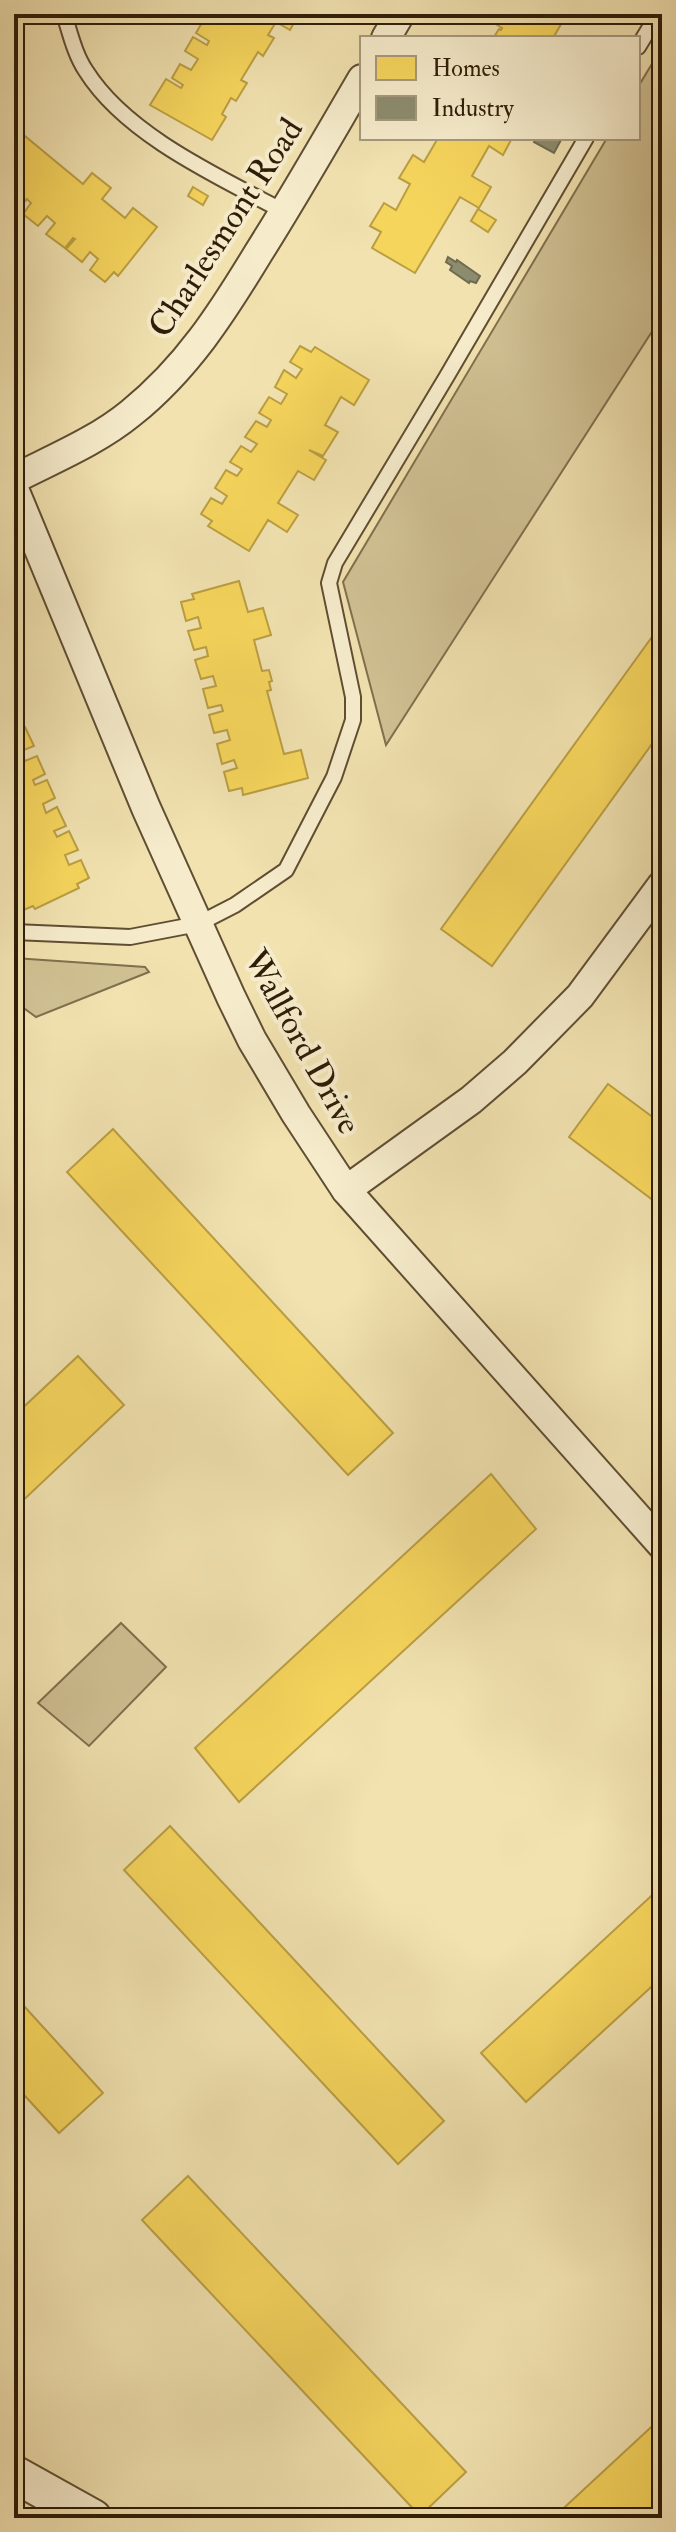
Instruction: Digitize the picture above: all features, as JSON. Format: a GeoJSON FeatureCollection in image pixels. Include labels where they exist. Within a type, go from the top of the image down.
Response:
{"type":"FeatureCollection","features":[{"type":"Feature","properties":{"kind":"street"},"geometry":{"type":"LineString","coordinates":[[387,36],[400,14]]}},
{"type":"Feature","properties":{"kind":"street","name":"Charlesmont Road"},"geometry":{"type":"LineString","coordinates":[[14,479],[130,414],[199,346],[285,212],[360,82]]}},
{"type":"Feature","properties":{"kind":"street","name":"Wallford Drive"},"geometry":{"type":"LineString","coordinates":[[14,489],[146,808],[198,924],[252,1040],[296,1114],[346,1190],[662,1545]]}},
{"type":"Feature","properties":{"kind":"street"},"geometry":{"type":"LineString","coordinates":[[346,1190],[471,1100],[515,1062],[580,996],[662,885]]}},
{"type":"Feature","properties":{"kind":"street"},"geometry":{"type":"LineString","coordinates":[[14,2474],[80,2514]]}},
{"type":"Feature","properties":{"kind":"lane"},"geometry":{"type":"LineString","coordinates":[[64,14],[84,70],[119,110],[193,164],[285,212]]}},
{"type":"Feature","properties":{"kind":"lane"},"geometry":{"type":"LineString","coordinates":[[640,44],[658,14]]}},
{"type":"Feature","properties":{"kind":"lane"},"geometry":{"type":"LineString","coordinates":[[14,932],[130,937],[198,924],[235,905],[286,870],[334,777],[353,720],[353,697],[329,583],[335,563],[585,140]]}},
{"type":"Feature","properties":{"kind":"shaded area"},"geometry":{"type":"Polygon","coordinates":[[[662,47],[662,316],[386,745],[343,582],[606,140],[640,140],[640,84],[662,47]]]}},
{"type":"Feature","properties":{"kind":"shaded area"},"geometry":{"type":"Polygon","coordinates":[[[14,958],[145,967],[149,972],[36,1017],[14,1001],[14,958]]]}},
{"type":"Feature","properties":{"kind":"shaded area"},"geometry":{"type":"Polygon","coordinates":[[[121,1623],[166,1667],[89,1746],[38,1703],[121,1623]]]}},
{"type":"Feature","properties":{"kind":"building: Homes"},"geometry":{"type":"Polygon","coordinates":[[[207,14],[221,20],[225,14],[299,14],[290,30],[276,22],[268,35],[274,38],[263,56],[258,52],[241,80],[247,83],[236,101],[231,98],[222,114],[226,117],[212,140],[150,105],[166,79],[181,88],[183,85],[172,78],[180,64],[191,70],[198,59],[185,51],[193,37],[207,45],[209,41],[196,33],[207,14]]]}},
{"type":"Feature","properties":{"kind":"building: Homes"},"geometry":{"type":"Polygon","coordinates":[[[495,14],[567,14],[554,36],[495,36],[502,28],[491,21],[495,14]]]}},
{"type":"Feature","properties":{"kind":"building: Homes"},"geometry":{"type":"Polygon","coordinates":[[[14,127],[83,184],[92,173],[111,188],[102,199],[125,218],[133,208],[157,227],[118,276],[114,272],[105,282],[90,270],[98,259],[90,252],[82,262],[66,249],[75,239],[65,248],[46,234],[55,223],[47,216],[38,226],[23,214],[31,203],[27,199],[18,209],[14,206],[14,127]]]}},
{"type":"Feature","properties":{"kind":"building: Homes"},"geometry":{"type":"Polygon","coordinates":[[[437,140],[511,140],[503,155],[489,146],[472,176],[491,187],[479,208],[460,197],[415,273],[372,248],[381,232],[370,226],[384,203],[396,210],[410,184],[399,178],[413,155],[424,162],[437,140]]]}},
{"type":"Feature","properties":{"kind":"building: Homes"},"geometry":{"type":"Polygon","coordinates":[[[193,187],[208,196],[203,205],[188,196],[193,187]]]}},
{"type":"Feature","properties":{"kind":"building: Homes"},"geometry":{"type":"Polygon","coordinates":[[[478,209],[496,220],[488,232],[471,221],[478,209]]]}},
{"type":"Feature","properties":{"kind":"building: Homes"},"geometry":{"type":"Polygon","coordinates":[[[300,346],[311,352],[315,347],[369,380],[354,405],[341,397],[325,425],[338,432],[323,456],[309,450],[326,460],[314,480],[298,471],[278,503],[298,515],[287,532],[268,520],[249,551],[208,526],[212,521],[201,514],[211,498],[222,504],[227,496],[215,488],[226,470],[237,476],[242,469],[230,462],[241,446],[251,452],[257,444],[245,437],[256,421],[267,427],[271,420],[259,413],[269,397],[281,404],[287,394],[275,387],[284,370],[296,378],[302,369],[290,362],[300,346]]]}},
{"type":"Feature","properties":{"kind":"building: Homes"},"geometry":{"type":"Polygon","coordinates":[[[239,581],[248,612],[263,608],[271,635],[254,640],[262,671],[269,670],[272,681],[269,682],[271,690],[267,691],[284,754],[301,750],[308,778],[243,795],[242,788],[229,791],[224,772],[237,768],[234,760],[222,764],[217,744],[230,740],[227,730],[214,733],[209,715],[223,711],[221,705],[208,708],[203,689],[216,686],[213,676],[201,679],[195,660],[208,656],[206,647],[194,650],[188,631],[201,628],[198,617],[186,621],[181,602],[194,599],[192,594],[239,581]]]}},
{"type":"Feature","properties":{"kind":"building: Homes"},"geometry":{"type":"Polygon","coordinates":[[[662,623],[662,730],[492,966],[441,929],[662,623]]]}},
{"type":"Feature","properties":{"kind":"building: Homes"},"geometry":{"type":"Polygon","coordinates":[[[25,727],[34,746],[21,751],[25,761],[37,756],[45,774],[33,780],[35,785],[47,780],[55,798],[43,804],[46,813],[57,807],[66,826],[54,831],[57,837],[69,831],[78,850],[65,855],[69,865],[81,860],[89,878],[77,884],[79,888],[35,909],[33,906],[14,914],[14,731],[25,727]]]}},
{"type":"Feature","properties":{"kind":"building: Homes"},"geometry":{"type":"Polygon","coordinates":[[[608,1084],[662,1124],[662,1207],[569,1137],[608,1084]]]}},
{"type":"Feature","properties":{"kind":"building: Homes"},"geometry":{"type":"Polygon","coordinates":[[[113,1129],[393,1433],[348,1475],[67,1172],[113,1129]]]}},
{"type":"Feature","properties":{"kind":"building: Homes"},"geometry":{"type":"Polygon","coordinates":[[[78,1356],[124,1405],[14,1509],[14,1416],[78,1356]]]}},
{"type":"Feature","properties":{"kind":"building: Homes"},"geometry":{"type":"Polygon","coordinates":[[[491,1474],[536,1529],[239,1802],[195,1748],[491,1474]]]}},
{"type":"Feature","properties":{"kind":"building: Homes"},"geometry":{"type":"Polygon","coordinates":[[[170,1826],[444,2121],[398,2164],[124,1870],[170,1826]]]}},
{"type":"Feature","properties":{"kind":"building: Homes"},"geometry":{"type":"Polygon","coordinates":[[[662,1886],[662,1977],[526,2102],[481,2053],[662,1886]]]}},
{"type":"Feature","properties":{"kind":"building: Homes"},"geometry":{"type":"Polygon","coordinates":[[[14,1995],[103,2093],[59,2133],[14,2084],[14,1995]]]}},
{"type":"Feature","properties":{"kind":"building: Homes"},"geometry":{"type":"Polygon","coordinates":[[[188,2176],[466,2472],[420,2516],[142,2220],[188,2176]]]}},
{"type":"Feature","properties":{"kind":"building: Homes"},"geometry":{"type":"Polygon","coordinates":[[[662,2417],[662,2510],[654,2518],[553,2518],[662,2417]]]}},
{"type":"Feature","properties":{"kind":"building: Industry"},"geometry":{"type":"Polygon","coordinates":[[[535,140],[561,140],[554,153],[535,140]]]}},
{"type":"Feature","properties":{"kind":"building: Industry"},"geometry":{"type":"Polygon","coordinates":[[[448,257],[480,276],[476,283],[469,283],[450,270],[452,266],[446,262],[448,257]]]}}]}
